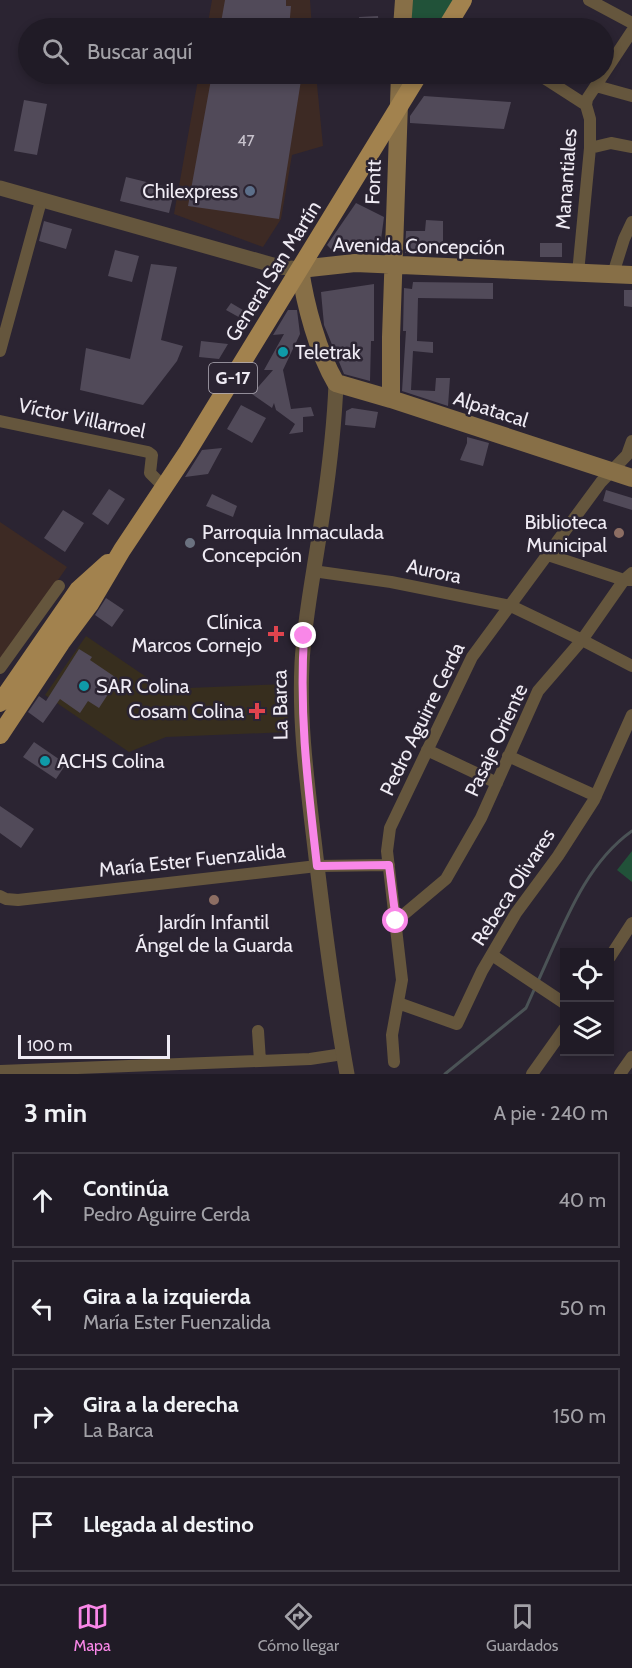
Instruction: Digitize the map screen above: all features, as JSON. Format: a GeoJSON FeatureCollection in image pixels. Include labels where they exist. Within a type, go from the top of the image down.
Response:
{"type":"FeatureCollection","features":[{"type":"Feature","properties":{"kind":"main road"},"geometry":{"type":"LineString","coordinates":[[403,18],[404,0]]}},
{"type":"Feature","properties":{"kind":"main road"},"geometry":{"type":"LineString","coordinates":[[452,18],[463,0]]}},
{"type":"Feature","properties":{"kind":"main road","name":"Fontt"},"geometry":{"type":"LineString","coordinates":[[391,399],[399,84]]}},
{"type":"Feature","properties":{"kind":"main road","name":"General San Martín"},"geometry":{"type":"LineString","coordinates":[[0,735],[55,639],[78,590],[122,550],[195,441],[414,84]]}},
{"type":"Feature","properties":{"kind":"main road","name":"Avenida Concepción"},"geometry":{"type":"LineString","coordinates":[[300,269],[356,263],[632,275]]}},
{"type":"Feature","properties":{"kind":"main road","name":"La Barca"},"geometry":{"type":"LineString","coordinates":[[300,269],[325,365],[336,383]]}},
{"type":"Feature","properties":{"kind":"main road","name":"Alpatacal"},"geometry":{"type":"LineString","coordinates":[[336,383],[632,478]]}},
{"type":"Feature","properties":{"kind":"main road","name":"General San Martín"},"geometry":{"type":"LineString","coordinates":[[0,703],[55,639]]}},
{"type":"Feature","properties":{"kind":"street"},"geometry":{"type":"LineString","coordinates":[[589,0],[632,23]]}},
{"type":"Feature","properties":{"kind":"street","name":"Manantiales"},"geometry":{"type":"LineString","coordinates":[[614,56],[628,45],[632,31]]}},
{"type":"Feature","properties":{"kind":"street"},"geometry":{"type":"LineString","coordinates":[[553,84],[586,105]]}},
{"type":"Feature","properties":{"kind":"street"},"geometry":{"type":"LineString","coordinates":[[596,86],[632,96]]}},
{"type":"Feature","properties":{"kind":"street","name":"Manantiales"},"geometry":{"type":"LineString","coordinates":[[578,273],[590,148],[590,119],[586,105],[596,86]]}},
{"type":"Feature","properties":{"kind":"street"},"geometry":{"type":"LineString","coordinates":[[590,148],[610,143],[632,147]]}},
{"type":"Feature","properties":{"kind":"street","name":"Avenida Concepción"},"geometry":{"type":"LineString","coordinates":[[0,188],[280,267],[300,269]]}},
{"type":"Feature","properties":{"kind":"street"},"geometry":{"type":"LineString","coordinates":[[0,351],[41,201]]}},
{"type":"Feature","properties":{"kind":"street"},"geometry":{"type":"LineString","coordinates":[[613,274],[624,238],[632,222]]}},
{"type":"Feature","properties":{"kind":"street","name":"La Barca"},"geometry":{"type":"LineString","coordinates":[[336,383],[331,448],[306,608],[301,693],[304,754],[324,931],[347,1074]]}},
{"type":"Feature","properties":{"kind":"street","name":"Víctor Villarroel"},"geometry":{"type":"LineString","coordinates":[[0,421],[148,452],[152,455],[150,473],[164,486]]}},
{"type":"Feature","properties":{"kind":"street","name":"Pedro Aguirre Cerda"},"geometry":{"type":"LineString","coordinates":[[394,1062],[392,1035],[401,974],[387,851],[390,828],[472,657],[601,482],[627,455],[632,441]]}},
{"type":"Feature","properties":{"kind":"street"},"geometry":{"type":"LineString","coordinates":[[548,555],[629,578]]}},
{"type":"Feature","properties":{"kind":"street","name":"Aurora"},"geometry":{"type":"LineString","coordinates":[[313,571],[391,582],[511,606],[632,666]]}},
{"type":"Feature","properties":{"kind":"street","name":"Pasaje Oriente"},"geometry":{"type":"LineString","coordinates":[[396,921],[446,879],[464,852],[538,691],[582,640],[629,578]]}},
{"type":"Feature","properties":{"kind":"street"},"geometry":{"type":"LineString","coordinates":[[0,668],[59,586]]}},
{"type":"Feature","properties":{"kind":"street"},"geometry":{"type":"LineString","coordinates":[[33,624],[55,639]]}},
{"type":"Feature","properties":{"kind":"street","name":"Rebeca Olivares"},"geometry":{"type":"LineString","coordinates":[[398,1003],[457,1024],[516,913],[558,856],[596,796],[632,716]]}},
{"type":"Feature","properties":{"kind":"street"},"geometry":{"type":"LineString","coordinates":[[427,750],[497,783]]}},
{"type":"Feature","properties":{"kind":"street"},"geometry":{"type":"LineString","coordinates":[[508,756],[596,796]]}},
{"type":"Feature","properties":{"kind":"street","name":"María Ester Fuenzalida"},"geometry":{"type":"LineString","coordinates":[[0,896],[18,900],[317,866],[389,865]]}},
{"type":"Feature","properties":{"kind":"street"},"geometry":{"type":"LineString","coordinates":[[614,950],[632,923]]}},
{"type":"Feature","properties":{"kind":"street"},"geometry":{"type":"LineString","coordinates":[[492,955],[562,1002]]}},
{"type":"Feature","properties":{"kind":"street"},"geometry":{"type":"LineString","coordinates":[[258,1031],[260,1061]]}},
{"type":"Feature","properties":{"kind":"street"},"geometry":{"type":"LineString","coordinates":[[532,1074],[560,1035]]}},
{"type":"Feature","properties":{"kind":"street"},"geometry":{"type":"LineString","coordinates":[[8,1072],[226,1068],[260,1061],[310,1059],[344,1054]]}},
{"type":"Feature","properties":{"kind":"street"},"geometry":{"type":"LineString","coordinates":[[620,1074],[632,1057]]}},
{"type":"Feature","properties":{"kind":"shaded area"},"geometry":{"type":"Polygon","coordinates":[[[212,0],[310,0],[311,18],[209,18],[212,0]]]}},
{"type":"Feature","properties":{"kind":"shaded area"},"geometry":{"type":"Polygon","coordinates":[[[197,84],[317,84],[323,146],[292,155],[281,219],[263,247],[174,214],[197,84]]]}},
{"type":"Feature","properties":{"kind":"shaded area"},"geometry":{"type":"Polygon","coordinates":[[[0,522],[67,567],[0,664],[0,522]]]}},
{"type":"Feature","properties":{"kind":"shaded area"},"geometry":{"type":"Polygon","coordinates":[[[86,636],[164,689],[287,684],[288,732],[166,737],[129,752],[45,695],[86,636]]]}},
{"type":"Feature","properties":{"kind":"green space"},"geometry":{"type":"Polygon","coordinates":[[[412,0],[458,0],[447,18],[411,18],[412,0]]]}},
{"type":"Feature","properties":{"kind":"green space"},"geometry":{"type":"Polygon","coordinates":[[[632,851],[632,882],[617,870],[632,851]]]}},
{"type":"Feature","properties":{"kind":"building"},"geometry":{"type":"Polygon","coordinates":[[[225,0],[286,0],[286,6],[291,6],[290,18],[222,18],[225,0]]]}},
{"type":"Feature","properties":{"kind":"building"},"geometry":{"type":"Polygon","coordinates":[[[378,16],[378,18],[359,18],[378,16]]]}},
{"type":"Feature","properties":{"kind":"building"},"geometry":{"type":"Polygon","coordinates":[[[210,84],[300,84],[279,219],[188,206],[210,84]]]}},
{"type":"Feature","properties":{"kind":"building"},"geometry":{"type":"Polygon","coordinates":[[[424,96],[511,102],[504,129],[410,123],[410,116],[424,96]]]}},
{"type":"Feature","properties":{"kind":"building"},"geometry":{"type":"Polygon","coordinates":[[[24,100],[47,104],[37,155],[14,151],[24,100]]]}},
{"type":"Feature","properties":{"kind":"building"},"geometry":{"type":"Polygon","coordinates":[[[126,177],[175,189],[169,213],[120,201],[126,177]]]}},
{"type":"Feature","properties":{"kind":"building"},"geometry":{"type":"Polygon","coordinates":[[[356,203],[384,217],[380,247],[376,252],[332,250],[327,245],[356,203]]]}},
{"type":"Feature","properties":{"kind":"building"},"geometry":{"type":"Polygon","coordinates":[[[426,220],[443,221],[443,249],[425,249],[425,254],[405,253],[406,231],[425,231],[426,220]]]}},
{"type":"Feature","properties":{"kind":"building"},"geometry":{"type":"Polygon","coordinates":[[[44,221],[72,229],[66,249],[39,241],[44,221]]]}},
{"type":"Feature","properties":{"kind":"building"},"geometry":{"type":"Polygon","coordinates":[[[540,243],[562,243],[562,257],[540,257],[540,243]]]}},
{"type":"Feature","properties":{"kind":"building"},"geometry":{"type":"Polygon","coordinates":[[[115,250],[139,256],[132,282],[108,276],[115,250]]]}},
{"type":"Feature","properties":{"kind":"building"},"geometry":{"type":"Polygon","coordinates":[[[151,264],[177,267],[161,340],[183,346],[177,361],[143,405],[80,390],[86,348],[130,359],[151,264]]]}},
{"type":"Feature","properties":{"kind":"building"},"geometry":{"type":"Polygon","coordinates":[[[413,282],[493,283],[493,299],[418,298],[417,341],[433,342],[433,353],[413,351],[411,390],[435,391],[436,378],[450,378],[448,406],[402,391],[406,331],[403,331],[404,288],[412,289],[413,282]]]}},
{"type":"Feature","properties":{"kind":"building"},"geometry":{"type":"Polygon","coordinates":[[[374,284],[374,341],[371,341],[370,381],[344,374],[324,325],[321,292],[374,284]]]}},
{"type":"Feature","properties":{"kind":"building"},"geometry":{"type":"Polygon","coordinates":[[[624,290],[632,290],[632,307],[624,306],[624,290]]]}},
{"type":"Feature","properties":{"kind":"building"},"geometry":{"type":"Polygon","coordinates":[[[231,303],[248,313],[244,320],[226,310],[231,303]]]}},
{"type":"Feature","properties":{"kind":"building"},"geometry":{"type":"Polygon","coordinates":[[[288,310],[297,310],[300,334],[283,370],[291,409],[311,407],[314,416],[303,417],[303,432],[289,434],[295,424],[276,410],[274,403],[272,408],[252,394],[273,370],[264,370],[284,334],[273,335],[288,310]]]}},
{"type":"Feature","properties":{"kind":"building"},"geometry":{"type":"Polygon","coordinates":[[[201,341],[228,344],[219,359],[199,357],[201,341]]]}},
{"type":"Feature","properties":{"kind":"building"},"geometry":{"type":"Polygon","coordinates":[[[241,405],[266,418],[252,443],[227,429],[241,405]]]}},
{"type":"Feature","properties":{"kind":"building"},"geometry":{"type":"Polygon","coordinates":[[[352,408],[378,412],[375,428],[345,425],[346,411],[352,408]]]}},
{"type":"Feature","properties":{"kind":"building"},"geometry":{"type":"Polygon","coordinates":[[[467,437],[489,443],[483,466],[460,460],[467,437]]]}},
{"type":"Feature","properties":{"kind":"building"},"geometry":{"type":"Polygon","coordinates":[[[222,448],[208,474],[185,477],[202,450],[222,448]]]}},
{"type":"Feature","properties":{"kind":"building"},"geometry":{"type":"Polygon","coordinates":[[[109,489],[125,499],[108,525],[92,514],[109,489]]]}},
{"type":"Feature","properties":{"kind":"building"},"geometry":{"type":"Polygon","coordinates":[[[606,490],[632,498],[632,510],[603,501],[606,490]]]}},
{"type":"Feature","properties":{"kind":"building"},"geometry":{"type":"Polygon","coordinates":[[[212,494],[237,506],[233,517],[206,506],[212,494]]]}},
{"type":"Feature","properties":{"kind":"building"},"geometry":{"type":"Polygon","coordinates":[[[63,510],[84,523],[65,552],[44,538],[63,510]]]}},
{"type":"Feature","properties":{"kind":"building"},"geometry":{"type":"Polygon","coordinates":[[[106,598],[124,610],[112,627],[95,615],[106,598]]]}},
{"type":"Feature","properties":{"kind":"building","name":"SAR Colina"},"geometry":{"type":"Polygon","coordinates":[[[79,649],[92,657],[90,660],[118,679],[99,708],[88,701],[80,713],[60,699],[43,723],[28,712],[39,696],[46,701],[79,649]]]}},
{"type":"Feature","properties":{"kind":"building","name":"ACHS Colina"},"geometry":{"type":"Polygon","coordinates":[[[34,742],[66,764],[56,779],[23,757],[34,742]]]}},
{"type":"Feature","properties":{"kind":"building"},"geometry":{"type":"Polygon","coordinates":[[[0,806],[34,829],[21,848],[0,833],[0,806]]]}},
{"type":"Feature","properties":{"kind":"waterway"},"geometry":{"type":"LineString","coordinates":[[539,979],[576,898],[601,861],[632,831]]}},
{"type":"Feature","properties":{"kind":"waterway"},"geometry":{"type":"LineString","coordinates":[[445,1074],[526,1008],[534,990]]}},
{"type":"Feature","properties":{"kind":"place","name":"Chilexpress"},"geometry":{"type":"Point","coordinates":[250,191]}},
{"type":"Feature","properties":{"kind":"place","name":"Teletrak"},"geometry":{"type":"Point","coordinates":[283,352]}},
{"type":"Feature","properties":{"kind":"place","name":"Biblioteca Municipal"},"geometry":{"type":"Point","coordinates":[619,533]}},
{"type":"Feature","properties":{"kind":"place","name":"Parroquia Inmaculada Concepción"},"geometry":{"type":"Point","coordinates":[190,543]}},
{"type":"Feature","properties":{"kind":"place","name":"Clínica Marcos Cornejo"},"geometry":{"type":"Point","coordinates":[276,634]}},
{"type":"Feature","properties":{"kind":"place","name":"SAR Colina"},"geometry":{"type":"Point","coordinates":[84,686]}},
{"type":"Feature","properties":{"kind":"place","name":"Cosam Colina"},"geometry":{"type":"Point","coordinates":[257,711]}},
{"type":"Feature","properties":{"kind":"place","name":"ACHS Colina"},"geometry":{"type":"Point","coordinates":[45,761]}},
{"type":"Feature","properties":{"kind":"place","name":"Jardín Infantil Ángel de la Guarda"},"geometry":{"type":"Point","coordinates":[214,900]}},
{"type":"Feature","properties":{"kind":"route"},"geometry":{"type":"LineString","coordinates":[[304,636],[302,721],[317,866],[389,865],[396,921]]}}]}
